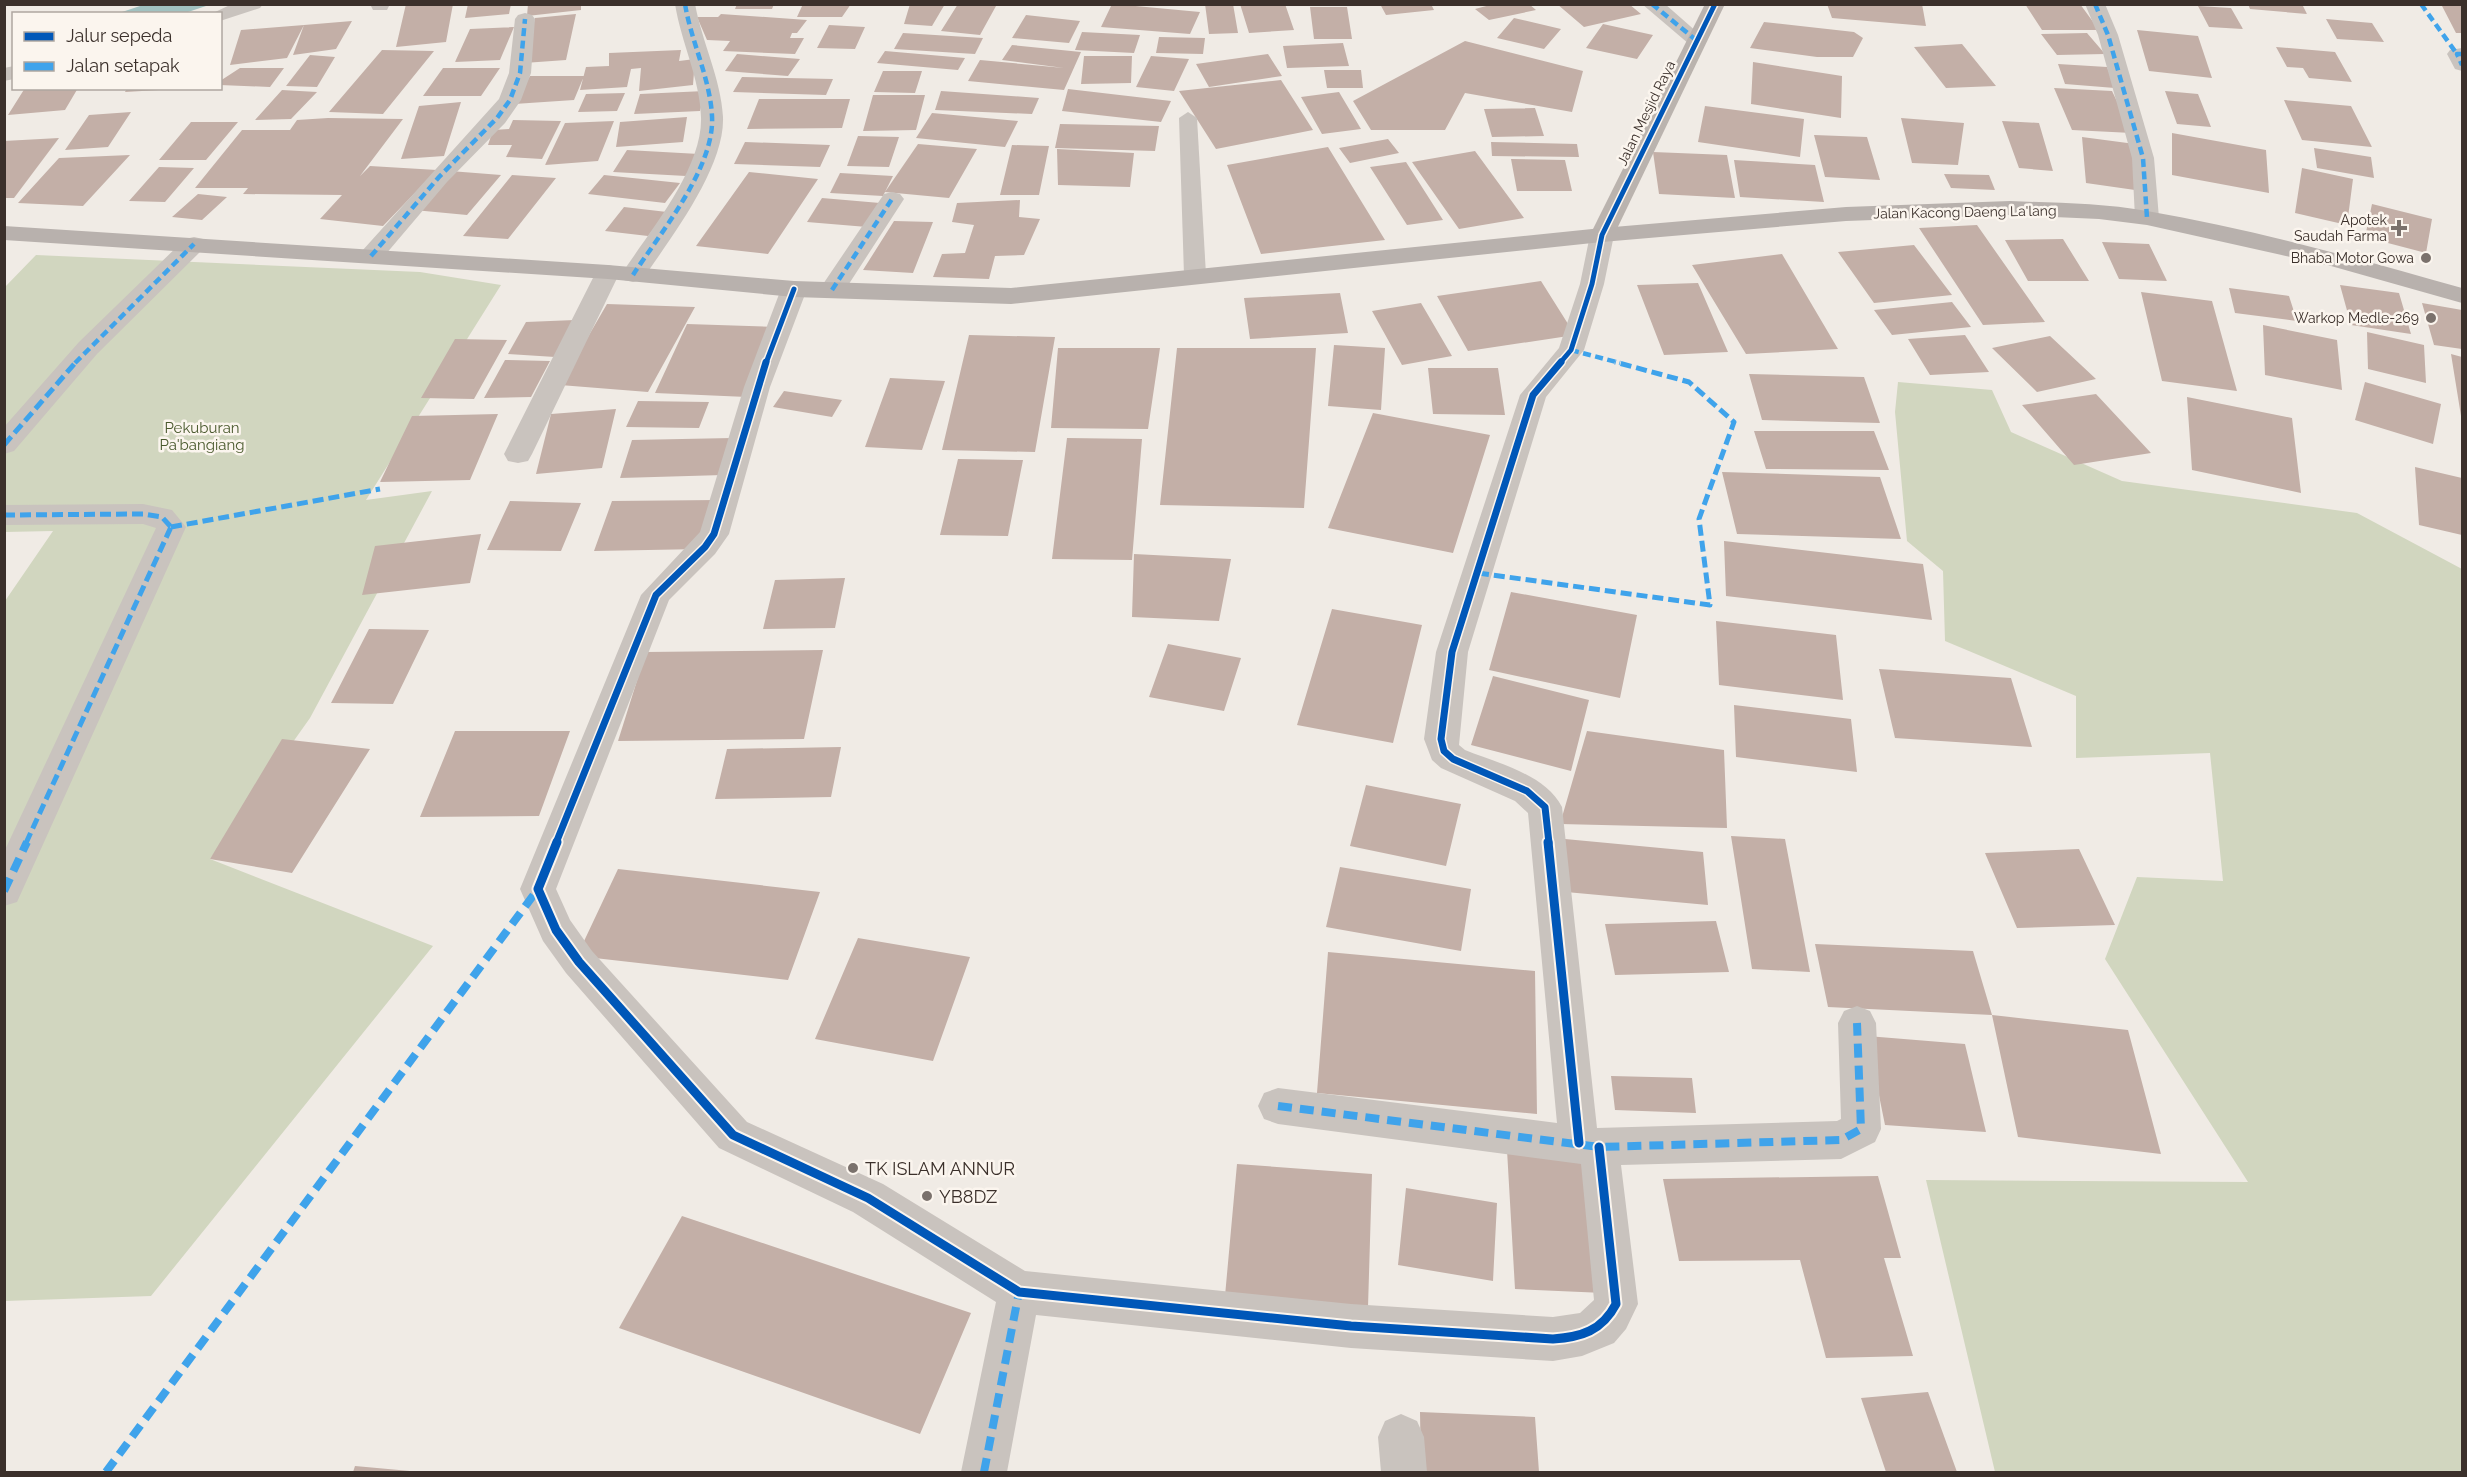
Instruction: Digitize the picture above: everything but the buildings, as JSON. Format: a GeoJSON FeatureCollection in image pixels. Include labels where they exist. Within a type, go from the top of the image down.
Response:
{"type":"FeatureCollection","features":[{"type":"Feature","properties":{"kind":"main road","name":"Jalan Kacong Daeng La'lang"},"geometry":{"type":"LineString","coordinates":[[4,233],[371,256],[794,289],[1011,296],[1194,275],[1602,235],[1846,214],[2010,208],[2099,212],[2147,218],[2336,260],[2463,296]]}},
{"type":"Feature","properties":{"kind":"street"},"geometry":{"type":"LineString","coordinates":[[222,14],[253,4]]}},
{"type":"Feature","properties":{"kind":"street"},"geometry":{"type":"LineString","coordinates":[[518,454],[621,274],[692,182],[709,147],[712,119],[707,92],[689,33],[685,4]]}},
{"type":"Feature","properties":{"kind":"street"},"geometry":{"type":"LineString","coordinates":[[1652,4],[1696,40]]}},
{"type":"Feature","properties":{"kind":"street","name":"Jalan Mesjid Raya"},"geometry":{"type":"LineString","coordinates":[[1602,235],[1715,4]]}},
{"type":"Feature","properties":{"kind":"street"},"geometry":{"type":"LineString","coordinates":[[2096,4],[2108,35],[2143,158],[2147,218]]}},
{"type":"Feature","properties":{"kind":"street"},"geometry":{"type":"LineString","coordinates":[[371,256],[440,177],[497,118],[510,100],[520,73],[525,19]]}},
{"type":"Feature","properties":{"kind":"street"},"geometry":{"type":"LineString","coordinates":[[2463,54],[2457,54],[2463,64]]}},
{"type":"Feature","properties":{"kind":"street"},"geometry":{"type":"LineString","coordinates":[[832,290],[892,200]]}},
{"type":"Feature","properties":{"kind":"street"},"geometry":{"type":"LineString","coordinates":[[794,289],[757,387],[714,534],[705,547],[656,595],[538,889],[556,930],[579,962],[733,1135],[868,1198],[1019,1293],[1351,1326],[1553,1339],[1579,1337],[1604,1324],[1610,1318],[1616,1304],[1589,1145],[1545,807],[1527,791],[1454,759],[1444,751],[1441,739],[1452,652],[1533,395],[1571,350],[1592,284],[1602,235]]}},
{"type":"Feature","properties":{"kind":"street"},"geometry":{"type":"LineString","coordinates":[[4,445],[88,348],[194,244]]}},
{"type":"Feature","properties":{"kind":"street"},"geometry":{"type":"LineString","coordinates":[[4,515],[143,514],[162,517],[171,527],[4,891]]}},
{"type":"Feature","properties":{"kind":"street"},"geometry":{"type":"LineString","coordinates":[[1278,1106],[1589,1145],[1841,1140],[1861,1129],[1857,1023]]}},
{"type":"Feature","properties":{"kind":"street"},"geometry":{"type":"LineString","coordinates":[[984,1473],[1019,1293]]}},
{"type":"Feature","properties":{"kind":"lane"},"geometry":{"type":"LineString","coordinates":[[1188,118],[1194,275]]}},
{"type":"Feature","properties":{"kind":"green space","name":"Pekuburan Pa'bangiang"},"geometry":{"type":"Polygon","coordinates":[[[36,255],[420,272],[501,285],[366,500],[432,491],[310,718],[210,859],[433,946],[151,1296],[5,1301],[5,601],[53,531],[5,532],[4,288],[36,255]]]}},
{"type":"Feature","properties":{"kind":"green space"},"geometry":{"type":"Polygon","coordinates":[[[1898,382],[1992,390],[2011,432],[2122,481],[2357,513],[2462,569],[2462,1472],[1995,1472],[1926,1180],[2248,1182],[2105,959],[2137,877],[2223,881],[2210,753],[2076,758],[2076,696],[1945,641],[1943,571],[1907,541],[1895,412],[1898,382]]]}},
{"type":"Feature","properties":{"kind":"water"},"geometry":{"type":"Polygon","coordinates":[[[143,4],[209,5],[188,12],[122,12],[143,4]]]}},
{"type":"Feature","properties":{"kind":"marked path"},"geometry":{"type":"LineString","coordinates":[[633,275],[683,198],[705,154],[711,134],[710,102],[685,4]]}},
{"type":"Feature","properties":{"kind":"marked path"},"geometry":{"type":"LineString","coordinates":[[1652,4],[1696,40]]}},
{"type":"Feature","properties":{"kind":"marked path"},"geometry":{"type":"LineString","coordinates":[[2095,4],[2108,35],[2143,158],[2147,218]]}},
{"type":"Feature","properties":{"kind":"marked path"},"geometry":{"type":"LineString","coordinates":[[2421,4],[2457,54]]}},
{"type":"Feature","properties":{"kind":"marked path"},"geometry":{"type":"LineString","coordinates":[[371,256],[439,177],[497,118],[510,100],[520,73],[525,19]]}},
{"type":"Feature","properties":{"kind":"marked path"},"geometry":{"type":"LineString","coordinates":[[2462,54],[2457,54],[2462,65]]}},
{"type":"Feature","properties":{"kind":"marked path"},"geometry":{"type":"LineString","coordinates":[[832,290],[892,199]]}},
{"type":"Feature","properties":{"kind":"marked path"},"geometry":{"type":"LineString","coordinates":[[4,445],[88,348],[194,244]]}},
{"type":"Feature","properties":{"kind":"marked path"},"geometry":{"type":"LineString","coordinates":[[1478,573],[1710,605],[1699,519],[1734,422],[1689,382],[1571,350]]}},
{"type":"Feature","properties":{"kind":"marked path"},"geometry":{"type":"LineString","coordinates":[[171,527],[380,489]]}},
{"type":"Feature","properties":{"kind":"marked path"},"geometry":{"type":"LineString","coordinates":[[4,515],[143,514],[162,517],[171,527]]}},
{"type":"Feature","properties":{"kind":"marked path"},"geometry":{"type":"LineString","coordinates":[[4,891],[171,527]]}},
{"type":"Feature","properties":{"kind":"marked path"},"geometry":{"type":"LineString","coordinates":[[106,1472],[538,889]]}},
{"type":"Feature","properties":{"kind":"marked path"},"geometry":{"type":"LineString","coordinates":[[1278,1106],[1599,1147],[1841,1140],[1861,1129],[1857,1023]]}},
{"type":"Feature","properties":{"kind":"marked path"},"geometry":{"type":"LineString","coordinates":[[984,1472],[1019,1292]]}},
{"type":"Feature","properties":{"kind":"cycle path"},"geometry":{"type":"LineString","coordinates":[[1579,1143],[1545,807],[1527,791],[1453,759],[1444,751],[1441,739],[1452,652],[1533,395],[1571,350],[1592,284],[1602,235],[1715,4]]}},
{"type":"Feature","properties":{"kind":"cycle path"},"geometry":{"type":"LineString","coordinates":[[794,289],[757,387],[714,534],[705,547],[656,595],[538,889],[556,930],[579,962],[733,1135],[868,1198],[1019,1292],[1351,1326],[1553,1339],[1590,1332],[1605,1321],[1616,1304],[1599,1147]]}},
{"type":"Feature","properties":{"kind":"place","name":"Apotek Saudah Farma"},"geometry":{"type":"Point","coordinates":[2399,228]}},
{"type":"Feature","properties":{"kind":"place","name":"Bhaba Motor Gowa"},"geometry":{"type":"Point","coordinates":[2426,258]}},
{"type":"Feature","properties":{"kind":"place","name":"Warkop Medle-269"},"geometry":{"type":"Point","coordinates":[2431,318]}},
{"type":"Feature","properties":{"kind":"place","name":"TK ISLAM ANNUR"},"geometry":{"type":"Point","coordinates":[853,1168]}},
{"type":"Feature","properties":{"kind":"place","name":"YB8DZ"},"geometry":{"type":"Point","coordinates":[927,1196]}}]}
